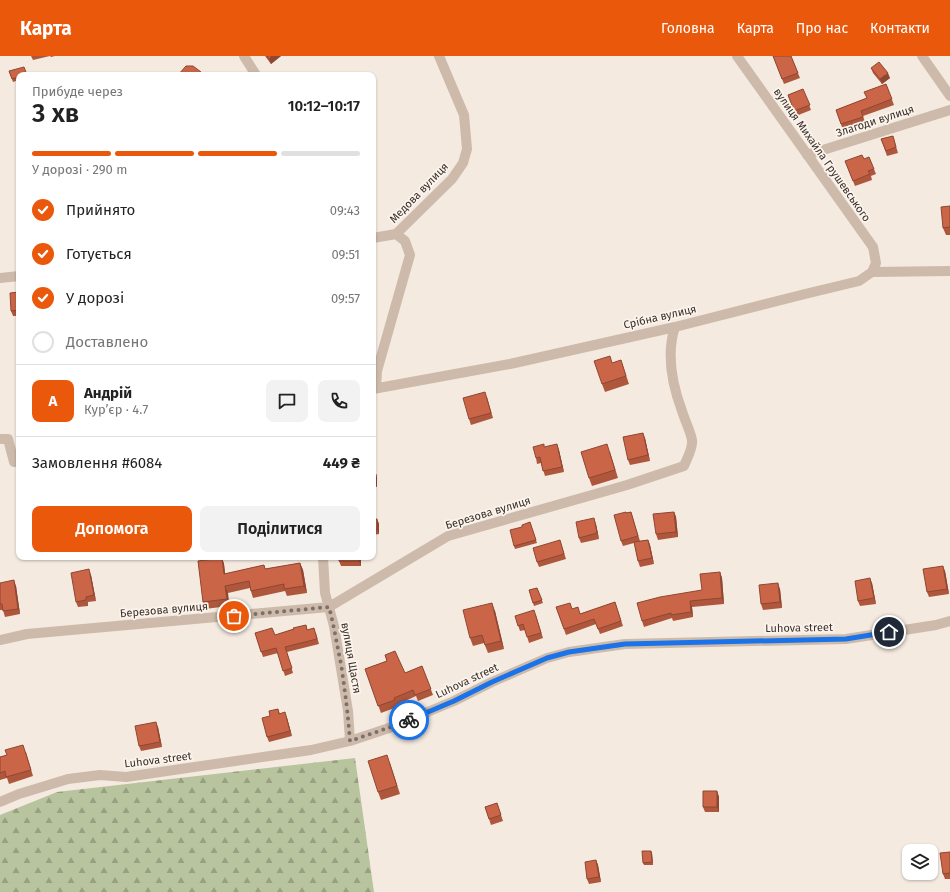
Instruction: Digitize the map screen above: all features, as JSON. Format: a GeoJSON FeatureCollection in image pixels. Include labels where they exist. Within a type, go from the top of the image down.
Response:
{"type":"FeatureCollection","features":[{"type":"Feature","properties":{"kind":"street"},"geometry":{"type":"LineString","coordinates":[[244,56],[254,72]]}},
{"type":"Feature","properties":{"kind":"street","name":"Медова вулиця"},"geometry":{"type":"LineString","coordinates":[[376,237],[396,234],[452,179],[463,163],[467,149],[464,115],[439,56]]}},
{"type":"Feature","properties":{"kind":"street","name":"вулиця Михайла Грушевського"},"geometry":{"type":"LineString","coordinates":[[737,56],[873,247],[876,263],[872,272]]}},
{"type":"Feature","properties":{"kind":"street"},"geometry":{"type":"LineString","coordinates":[[922,56],[950,96]]}},
{"type":"Feature","properties":{"kind":"street","name":"Злагоди вулиця"},"geometry":{"type":"LineString","coordinates":[[807,155],[950,110]]}},
{"type":"Feature","properties":{"kind":"street"},"geometry":{"type":"LineString","coordinates":[[376,377],[410,255],[405,240],[396,234]]}},
{"type":"Feature","properties":{"kind":"street","name":"Срібна вулиця"},"geometry":{"type":"LineString","coordinates":[[376,389],[510,364],[675,327],[859,281],[872,272],[950,271]]}},
{"type":"Feature","properties":{"kind":"street"},"geometry":{"type":"LineString","coordinates":[[0,278],[16,276]]}},
{"type":"Feature","properties":{"kind":"street","name":"Березова вулиця"},"geometry":{"type":"LineString","coordinates":[[0,640],[35,634],[329,607],[448,536],[627,485],[684,466],[691,450],[692,439],[676,395],[670,364],[672,336],[675,327]]}},
{"type":"Feature","properties":{"kind":"street"},"geometry":{"type":"LineString","coordinates":[[0,439],[8,438],[16,462]]}},
{"type":"Feature","properties":{"kind":"street","name":"вулиця Щастя"},"geometry":{"type":"LineString","coordinates":[[323,560],[325,593],[334,626],[347,704],[350,741]]}},
{"type":"Feature","properties":{"kind":"street","name":"Luhova street"},"geometry":{"type":"LineString","coordinates":[[0,802],[19,794],[68,779],[100,775],[126,777],[311,750],[350,741],[388,728],[447,704],[547,658],[569,652],[625,644],[846,639],[930,626],[950,621]]}},
{"type":"Feature","properties":{"kind":"green space"},"geometry":{"type":"Polygon","coordinates":[[[355,758],[374,892],[0,892],[0,815],[57,792],[355,758]]]}},
{"type":"Feature","properties":{"kind":"building"},"geometry":{"type":"Polygon","coordinates":[[[773,56],[791,56],[798,73],[782,79],[773,56]]]}},
{"type":"Feature","properties":{"kind":"building"},"geometry":{"type":"Polygon","coordinates":[[[879,62],[888,73],[880,79],[871,68],[879,62]]]}},
{"type":"Feature","properties":{"kind":"building"},"geometry":{"type":"Polygon","coordinates":[[[186,66],[193,66],[201,72],[181,72],[186,66]]]}},
{"type":"Feature","properties":{"kind":"building"},"geometry":{"type":"Polygon","coordinates":[[[24,67],[26,72],[16,72],[16,78],[12,79],[9,71],[24,67]]]}},
{"type":"Feature","properties":{"kind":"building"},"geometry":{"type":"Polygon","coordinates":[[[886,84],[892,99],[861,111],[863,117],[841,124],[836,110],[867,98],[864,92],[886,84]]]}},
{"type":"Feature","properties":{"kind":"building"},"geometry":{"type":"Polygon","coordinates":[[[803,89],[810,105],[794,111],[788,95],[803,89]]]}},
{"type":"Feature","properties":{"kind":"building"},"geometry":{"type":"Polygon","coordinates":[[[893,136],[896,147],[886,151],[881,139],[893,136]]]}},
{"type":"Feature","properties":{"kind":"building"},"geometry":{"type":"Polygon","coordinates":[[[862,155],[864,159],[869,157],[874,169],[868,171],[870,174],[853,181],[845,161],[862,155]]]}},
{"type":"Feature","properties":{"kind":"building"},"geometry":{"type":"Polygon","coordinates":[[[950,206],[950,227],[943,228],[941,207],[950,206]]]}},
{"type":"Feature","properties":{"kind":"building"},"geometry":{"type":"Polygon","coordinates":[[[16,292],[16,310],[11,311],[10,293],[16,292]]]}},
{"type":"Feature","properties":{"kind":"building"},"geometry":{"type":"Polygon","coordinates":[[[610,356],[612,363],[621,360],[626,376],[602,384],[594,361],[610,356]]]}},
{"type":"Feature","properties":{"kind":"building"},"geometry":{"type":"Polygon","coordinates":[[[485,392],[491,413],[469,419],[463,398],[485,392]]]}},
{"type":"Feature","properties":{"kind":"building"},"geometry":{"type":"Polygon","coordinates":[[[643,433],[648,455],[628,460],[623,437],[643,433]]]}},
{"type":"Feature","properties":{"kind":"building"},"geometry":{"type":"Polygon","coordinates":[[[544,444],[544,447],[557,444],[562,467],[543,471],[540,457],[536,458],[533,447],[544,444]]]}},
{"type":"Feature","properties":{"kind":"building"},"geometry":{"type":"Polygon","coordinates":[[[607,444],[615,470],[589,478],[581,452],[607,444]]]}},
{"type":"Feature","properties":{"kind":"building"},"geometry":{"type":"Polygon","coordinates":[[[631,512],[638,536],[621,541],[614,515],[631,512]]]}},
{"type":"Feature","properties":{"kind":"building"},"geometry":{"type":"Polygon","coordinates":[[[674,512],[676,532],[656,534],[653,514],[674,512]]]}},
{"type":"Feature","properties":{"kind":"building"},"geometry":{"type":"Polygon","coordinates":[[[594,518],[597,533],[579,538],[576,522],[594,518]]]}},
{"type":"Feature","properties":{"kind":"building"},"geometry":{"type":"Polygon","coordinates":[[[376,519],[377,519],[376,529],[376,519]]]}},
{"type":"Feature","properties":{"kind":"building"},"geometry":{"type":"Polygon","coordinates":[[[530,522],[536,540],[514,546],[510,530],[522,527],[522,525],[530,522]]]}},
{"type":"Feature","properties":{"kind":"building"},"geometry":{"type":"Polygon","coordinates":[[[560,540],[564,554],[537,562],[533,548],[560,540]]]}},
{"type":"Feature","properties":{"kind":"building"},"geometry":{"type":"Polygon","coordinates":[[[648,540],[652,558],[638,561],[634,542],[648,540]]]}},
{"type":"Feature","properties":{"kind":"building"},"geometry":{"type":"Polygon","coordinates":[[[222,560],[224,574],[264,565],[265,569],[300,563],[304,586],[284,589],[284,584],[251,591],[249,581],[225,586],[227,599],[203,602],[198,561],[222,560]]]}},
{"type":"Feature","properties":{"kind":"building"},"geometry":{"type":"Polygon","coordinates":[[[339,560],[359,560],[359,561],[339,560]]]}},
{"type":"Feature","properties":{"kind":"building"},"geometry":{"type":"Polygon","coordinates":[[[943,566],[947,589],[927,592],[923,569],[943,566]]]}},
{"type":"Feature","properties":{"kind":"building"},"geometry":{"type":"Polygon","coordinates":[[[89,569],[94,595],[86,597],[86,600],[76,602],[71,573],[89,569]]]}},
{"type":"Feature","properties":{"kind":"building"},"geometry":{"type":"Polygon","coordinates":[[[720,572],[722,598],[690,601],[691,612],[671,615],[671,613],[642,621],[637,603],[660,597],[702,590],[700,574],[720,572]]]}},
{"type":"Feature","properties":{"kind":"building"},"geometry":{"type":"Polygon","coordinates":[[[870,578],[874,598],[858,601],[855,581],[870,578]]]}},
{"type":"Feature","properties":{"kind":"building"},"geometry":{"type":"Polygon","coordinates":[[[14,580],[18,609],[3,611],[2,604],[0,604],[0,583],[14,580]]]}},
{"type":"Feature","properties":{"kind":"building"},"geometry":{"type":"Polygon","coordinates":[[[778,583],[780,602],[761,604],[759,585],[778,583]]]}},
{"type":"Feature","properties":{"kind":"building"},"geometry":{"type":"Polygon","coordinates":[[[537,588],[542,600],[533,603],[529,590],[537,588]]]}},
{"type":"Feature","properties":{"kind":"building"},"geometry":{"type":"Polygon","coordinates":[[[615,602],[621,621],[598,629],[594,619],[564,629],[556,607],[570,603],[572,609],[578,607],[580,614],[615,602]]]}},
{"type":"Feature","properties":{"kind":"building"},"geometry":{"type":"Polygon","coordinates":[[[492,603],[501,641],[485,645],[482,635],[470,638],[463,610],[492,603]]]}},
{"type":"Feature","properties":{"kind":"building"},"geometry":{"type":"Polygon","coordinates":[[[534,610],[541,633],[527,637],[523,624],[518,626],[515,616],[534,610]]]}},
{"type":"Feature","properties":{"kind":"building"},"geometry":{"type":"Polygon","coordinates":[[[306,625],[307,630],[314,628],[317,639],[285,647],[292,668],[283,671],[276,648],[261,652],[255,633],[272,628],[275,635],[306,625]]]}},
{"type":"Feature","properties":{"kind":"building"},"geometry":{"type":"Polygon","coordinates":[[[395,651],[405,673],[422,666],[431,689],[415,695],[413,690],[394,698],[395,700],[378,706],[365,669],[387,661],[385,655],[395,651]]]}},
{"type":"Feature","properties":{"kind":"building"},"geometry":{"type":"Polygon","coordinates":[[[278,709],[279,714],[285,712],[290,731],[267,737],[262,718],[270,716],[269,711],[278,709]]]}},
{"type":"Feature","properties":{"kind":"building"},"geometry":{"type":"Polygon","coordinates":[[[156,722],[160,742],[139,746],[135,726],[156,722]]]}},
{"type":"Feature","properties":{"kind":"building"},"geometry":{"type":"Polygon","coordinates":[[[23,745],[31,770],[6,777],[5,771],[0,773],[0,757],[7,755],[5,750],[23,745]]]}},
{"type":"Feature","properties":{"kind":"building"},"geometry":{"type":"Polygon","coordinates":[[[387,755],[397,786],[378,792],[368,761],[387,755]]]}},
{"type":"Feature","properties":{"kind":"building"},"geometry":{"type":"Polygon","coordinates":[[[703,791],[717,791],[717,807],[703,807],[703,791]]]}},
{"type":"Feature","properties":{"kind":"building"},"geometry":{"type":"Polygon","coordinates":[[[497,803],[501,815],[489,819],[485,807],[497,803]]]}},
{"type":"Feature","properties":{"kind":"building"},"geometry":{"type":"Polygon","coordinates":[[[642,851],[651,851],[652,862],[643,863],[642,851]]]}},
{"type":"Feature","properties":{"kind":"building"},"geometry":{"type":"Polygon","coordinates":[[[950,852],[950,873],[943,874],[940,853],[950,852]]]}},
{"type":"Feature","properties":{"kind":"building"},"geometry":{"type":"Polygon","coordinates":[[[596,860],[599,877],[587,879],[585,862],[596,860]]]}},
{"type":"Feature","properties":{"kind":"way so far"},"geometry":{"type":"LineString","coordinates":[[234,616],[329,607],[334,626],[346,697],[350,741],[409,720]]}},
{"type":"Feature","properties":{"kind":"route"},"geometry":{"type":"LineString","coordinates":[[409,720],[547,658],[569,652],[625,644],[846,639],[889,632]]}}]}
